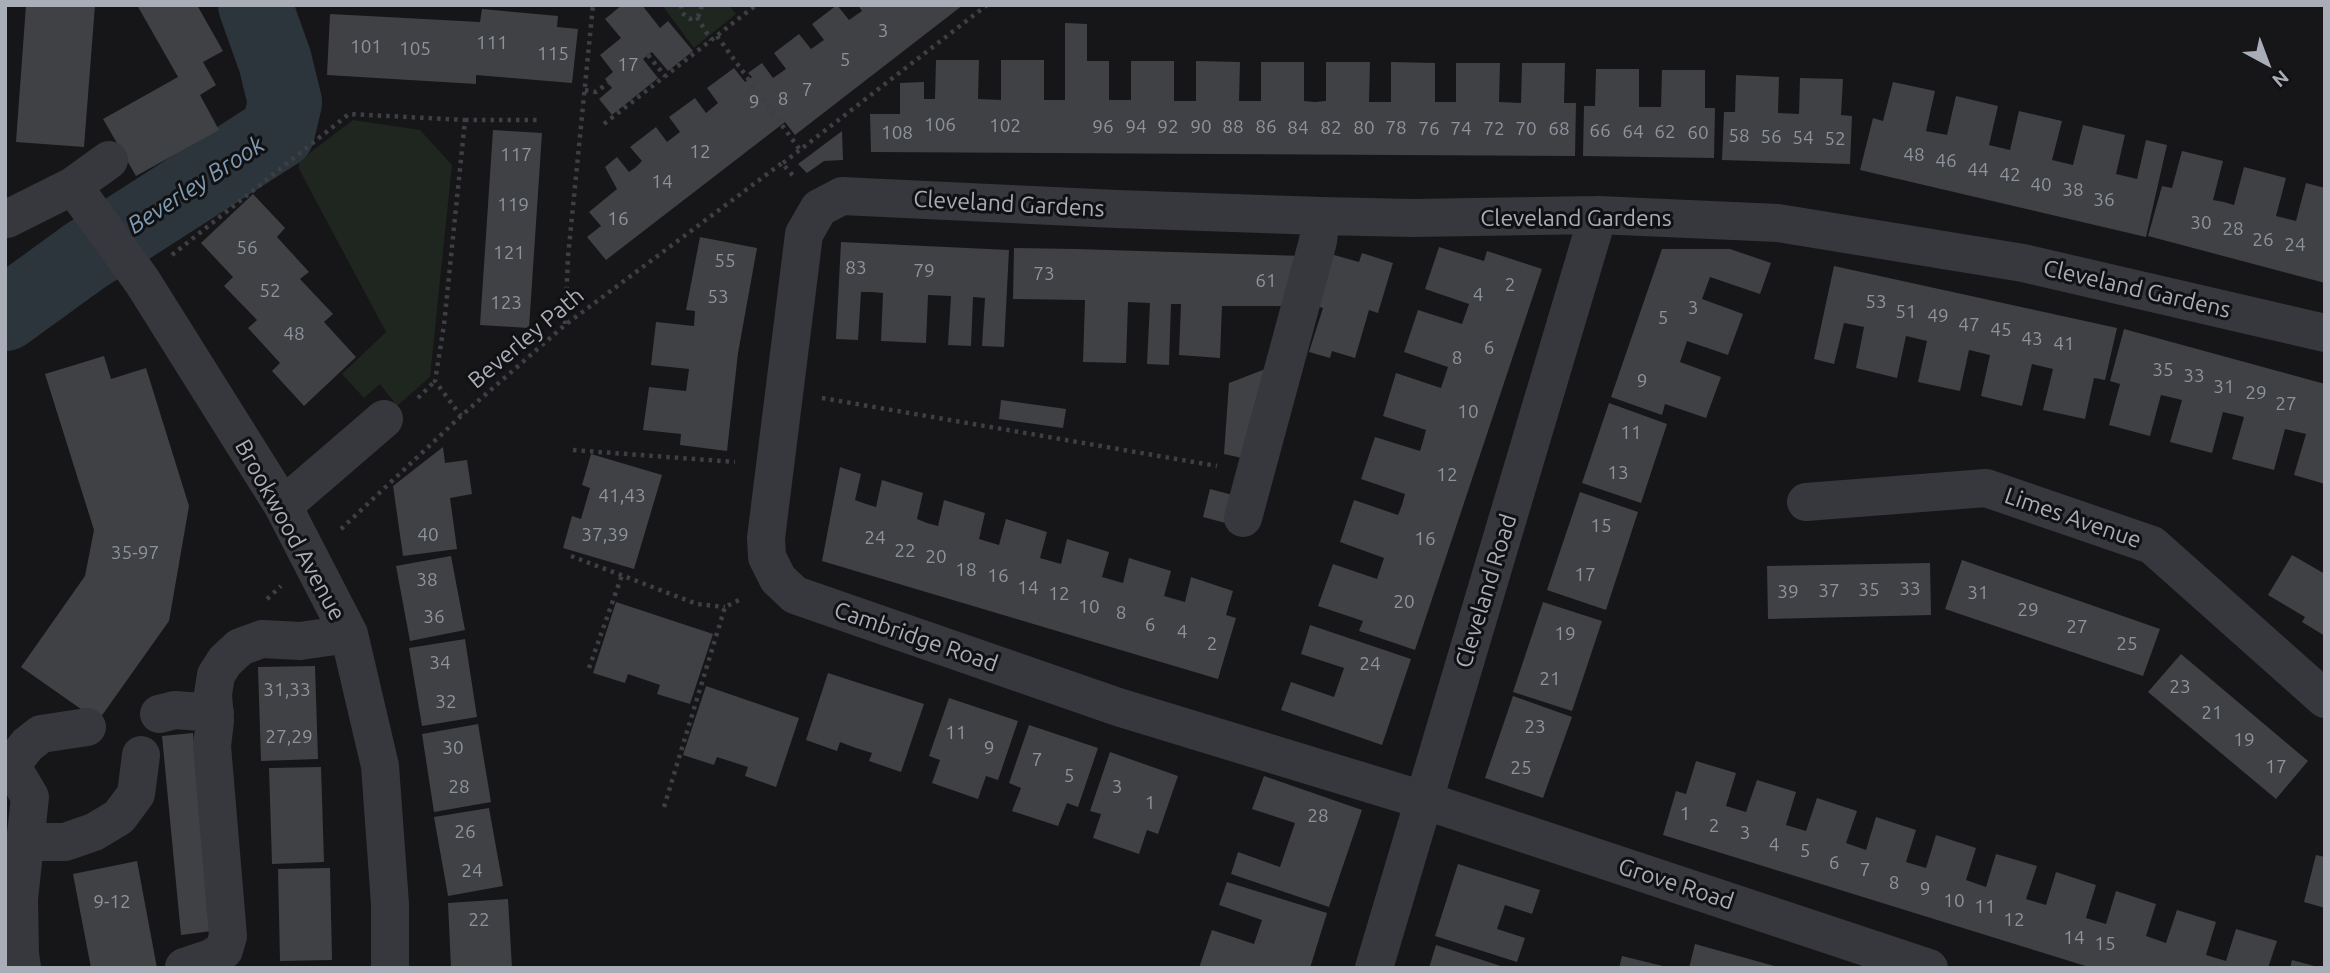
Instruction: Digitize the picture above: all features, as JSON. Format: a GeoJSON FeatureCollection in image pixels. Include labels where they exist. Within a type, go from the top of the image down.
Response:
{"type":"FeatureCollection","features":[{"type":"Feature","properties":{"kind":"street"},"geometry":{"type":"LineString","coordinates":[[7,219],[73,186],[109,160]]}},
{"type":"Feature","properties":{"kind":"street","name":"Brookwood Avenue"},"geometry":{"type":"LineString","coordinates":[[73,186],[133,270],[283,506],[349,635],[380,766],[390,904],[390,968]]}},
{"type":"Feature","properties":{"kind":"street","name":"Cleveland Gardens"},"geometry":{"type":"LineString","coordinates":[[820,208],[842,195],[1321,216],[1412,218],[1598,215],[1791,225],[2023,263],[2325,332]]}},
{"type":"Feature","properties":{"kind":"street"},"geometry":{"type":"LineString","coordinates":[[778,579],[767,558],[765,538],[804,234],[820,208]]}},
{"type":"Feature","properties":{"kind":"street","name":"Cleveland Road"},"geometry":{"type":"LineString","coordinates":[[1374,968],[1598,215]]}},
{"type":"Feature","properties":{"kind":"street"},"geometry":{"type":"LineString","coordinates":[[1243,518],[1318,241],[1321,216]]}},
{"type":"Feature","properties":{"kind":"street"},"geometry":{"type":"LineString","coordinates":[[283,506],[384,419]]}},
{"type":"Feature","properties":{"kind":"street","name":"Limes Avenue"},"geometry":{"type":"LineString","coordinates":[[1806,502],[1986,488],[2152,545],[2325,699]]}},
{"type":"Feature","properties":{"kind":"street","name":"Cambridge Road"},"geometry":{"type":"LineString","coordinates":[[778,579],[795,595],[1105,702],[1423,800]]}},
{"type":"Feature","properties":{"kind":"street"},"geometry":{"type":"LineString","coordinates":[[184,967],[211,958],[224,950],[228,936],[212,746],[216,675],[225,661],[240,647],[262,639],[300,641],[349,635]]}},
{"type":"Feature","properties":{"kind":"street"},"geometry":{"type":"LineString","coordinates":[[159,714],[175,710],[215,713]]}},
{"type":"Feature","properties":{"kind":"street"},"geometry":{"type":"LineString","coordinates":[[22,968],[19,899],[30,797],[14,770],[17,758],[27,745],[41,734],[87,727]]}},
{"type":"Feature","properties":{"kind":"street"},"geometry":{"type":"LineString","coordinates":[[25,842],[65,842],[93,832],[119,817],[136,794],[141,755]]}},
{"type":"Feature","properties":{"kind":"street","name":"Grove Road"},"geometry":{"type":"LineString","coordinates":[[1423,800],[1929,968]]}},
{"type":"Feature","properties":{"kind":"path"},"geometry":{"type":"LineString","coordinates":[[565,325],[568,257],[593,5]]}},
{"type":"Feature","properties":{"kind":"path"},"geometry":{"type":"LineString","coordinates":[[681,5],[684,16],[690,19],[702,12],[702,5]]}},
{"type":"Feature","properties":{"kind":"path"},"geometry":{"type":"LineString","coordinates":[[604,124],[756,5]]}},
{"type":"Feature","properties":{"kind":"path","name":"Beverley Path"},"geometry":{"type":"LineString","coordinates":[[309,558],[461,416],[565,325],[800,150],[987,5]]}},
{"type":"Feature","properties":{"kind":"path"},"geometry":{"type":"LineString","coordinates":[[697,17],[711,40]]}},
{"type":"Feature","properties":{"kind":"path"},"geometry":{"type":"LineString","coordinates":[[716,36],[800,150]]}},
{"type":"Feature","properties":{"kind":"path"},"geometry":{"type":"LineString","coordinates":[[648,55],[665,76]]}},
{"type":"Feature","properties":{"kind":"path"},"geometry":{"type":"LineString","coordinates":[[585,90],[596,92],[608,83]]}},
{"type":"Feature","properties":{"kind":"path"},"geometry":{"type":"LineString","coordinates":[[133,270],[349,114],[465,120],[537,120]]}},
{"type":"Feature","properties":{"kind":"path"},"geometry":{"type":"LineString","coordinates":[[461,416],[435,382],[444,325],[465,120]]}},
{"type":"Feature","properties":{"kind":"path"},"geometry":{"type":"LineString","coordinates":[[782,163],[820,208]]}},
{"type":"Feature","properties":{"kind":"path"},"geometry":{"type":"LineString","coordinates":[[820,397],[1256,472]]}},
{"type":"Feature","properties":{"kind":"path"},"geometry":{"type":"LineString","coordinates":[[573,450],[774,466]]}},
{"type":"Feature","properties":{"kind":"path"},"geometry":{"type":"LineString","coordinates":[[571,556],[697,604],[725,607],[778,579]]}},
{"type":"Feature","properties":{"kind":"path"},"geometry":{"type":"LineString","coordinates":[[589,668],[622,575]]}},
{"type":"Feature","properties":{"kind":"path"},"geometry":{"type":"LineString","coordinates":[[664,807],[725,607]]}},
{"type":"Feature","properties":{"kind":"shaded area"},"geometry":{"type":"Polygon","coordinates":[[[662,5],[729,5],[736,14],[694,48],[662,5]]]}},
{"type":"Feature","properties":{"kind":"shaded area"},"geometry":{"type":"Polygon","coordinates":[[[353,120],[420,130],[452,165],[430,377],[397,406],[380,384],[364,398],[342,374],[386,332],[299,169],[299,161],[353,120]]]}},
{"type":"Feature","properties":{"kind":"building"},"geometry":{"type":"Polygon","coordinates":[[[26,5],[95,5],[84,147],[16,142],[26,5]]]}},
{"type":"Feature","properties":{"kind":"building"},"geometry":{"type":"Polygon","coordinates":[[[137,5],[197,5],[223,51],[203,62],[216,85],[200,95],[219,130],[136,176],[103,119],[178,77],[137,5]]]}},
{"type":"Feature","properties":{"kind":"building"},"geometry":{"type":"Polygon","coordinates":[[[622,5],[642,5],[660,28],[668,21],[693,51],[668,71],[652,52],[648,55],[643,59],[658,78],[612,115],[599,99],[612,88],[605,79],[613,72],[600,55],[621,38],[605,19],[622,5]]]}},
{"type":"Feature","properties":{"kind":"building"},"geometry":{"type":"Polygon","coordinates":[[[837,5],[849,20],[862,11],[858,5],[963,5],[795,135],[785,122],[606,260],[587,237],[601,226],[589,212],[617,189],[605,167],[617,157],[629,172],[636,167],[642,161],[630,147],[656,127],[667,142],[680,132],[669,117],[695,98],[706,113],[718,103],[707,88],[734,68],[745,82],[752,77],[748,73],[762,63],[773,78],[786,69],[774,53],[799,34],[811,49],[824,40],[812,24],[837,5]]]}},
{"type":"Feature","properties":{"kind":"building"},"geometry":{"type":"Polygon","coordinates":[[[482,9],[558,16],[557,27],[578,29],[572,83],[476,75],[476,84],[327,75],[330,14],[480,22],[482,9]]]}},
{"type":"Feature","properties":{"kind":"building"},"geometry":{"type":"Polygon","coordinates":[[[1065,23],[1087,24],[1087,61],[1109,61],[1109,100],[1131,100],[1131,61],[1174,61],[1174,101],[1196,101],[1196,61],[1240,62],[1239,101],[1261,101],[1261,62],[1304,62],[1304,101],[1315,102],[1326,101],[1326,62],[1370,62],[1369,102],[1391,102],[1391,62],[1435,63],[1435,102],[1456,102],[1456,63],[1500,63],[1499,102],[1521,103],[1522,63],[1565,63],[1564,103],[1576,103],[1575,156],[871,152],[870,114],[900,114],[900,83],[924,82],[924,99],[935,99],[936,60],[979,60],[978,99],[1001,100],[1001,60],[1044,60],[1044,100],[1065,100],[1065,23]]]}},
{"type":"Feature","properties":{"kind":"building"},"geometry":{"type":"Polygon","coordinates":[[[1596,69],[1639,69],[1639,107],[1661,107],[1662,70],[1705,70],[1705,108],[1715,108],[1714,158],[1583,156],[1584,106],[1595,106],[1596,69]]]}},
{"type":"Feature","properties":{"kind":"building"},"geometry":{"type":"Polygon","coordinates":[[[1736,75],[1779,77],[1778,113],[1799,114],[1800,78],[1843,79],[1841,115],[1852,116],[1850,164],[1722,160],[1724,112],[1735,112],[1736,75]]]}},
{"type":"Feature","properties":{"kind":"building"},"geometry":{"type":"Polygon","coordinates":[[[1893,82],[1935,91],[1926,131],[1947,135],[1956,96],[1998,106],[1989,145],[2010,150],[2019,111],[2062,121],[2052,160],[2073,165],[2083,125],[2125,135],[2116,174],[2137,179],[2146,140],[2167,145],[2146,237],[1860,170],[1873,118],[1883,121],[1893,82]]]}},
{"type":"Feature","properties":{"kind":"building"},"geometry":{"type":"Polygon","coordinates":[[[493,130],[542,133],[529,328],[480,325],[493,130]]]}},
{"type":"Feature","properties":{"kind":"building"},"geometry":{"type":"Polygon","coordinates":[[[842,131],[843,160],[824,161],[807,173],[798,164],[842,131]]]}},
{"type":"Feature","properties":{"kind":"building"},"geometry":{"type":"Polygon","coordinates":[[[2182,151],[2223,161],[2213,200],[2234,205],[2244,167],[2286,178],[2276,216],[2296,221],[2306,183],[2325,188],[2325,283],[2148,236],[2162,186],[2172,188],[2182,151]]]}},
{"type":"Feature","properties":{"kind":"building"},"geometry":{"type":"Polygon","coordinates":[[[253,194],[285,228],[277,237],[309,272],[300,279],[333,314],[324,322],[356,357],[304,406],[272,371],[280,363],[248,328],[257,320],[224,286],[233,277],[201,243],[253,194]]]}},
{"type":"Feature","properties":{"kind":"building"},"geometry":{"type":"Polygon","coordinates":[[[700,237],[757,248],[738,353],[727,451],[680,445],[681,434],[643,430],[649,387],[686,391],[689,369],[651,365],[656,322],[694,326],[695,311],[686,310],[700,237]]]}},
{"type":"Feature","properties":{"kind":"building"},"geometry":{"type":"Polygon","coordinates":[[[841,242],[1009,250],[1004,347],[982,346],[985,298],[973,297],[971,346],[948,345],[951,296],[928,295],[926,343],[881,341],[883,293],[872,292],[861,292],[858,340],[836,339],[841,242]]]}},
{"type":"Feature","properties":{"kind":"building"},"geometry":{"type":"Polygon","coordinates":[[[1439,247],[1484,261],[1487,251],[1542,269],[1415,650],[1359,631],[1363,621],[1318,606],[1333,564],[1377,579],[1384,558],[1340,542],[1354,500],[1398,515],[1402,505],[1405,494],[1361,479],[1375,437],[1420,451],[1426,430],[1383,416],[1396,373],[1441,388],[1448,367],[1404,352],[1418,310],[1462,324],[1469,304],[1425,289],[1439,247]]]}},
{"type":"Feature","properties":{"kind":"building"},"geometry":{"type":"Polygon","coordinates":[[[1014,248],[1304,256],[1293,306],[1222,306],[1220,358],[1179,355],[1181,304],[1171,304],[1169,365],[1147,364],[1150,303],[1128,302],[1126,363],[1083,362],[1085,300],[1013,299],[1014,248]]]}},
{"type":"Feature","properties":{"kind":"building"},"geometry":{"type":"Polygon","coordinates":[[[1662,249],[1730,249],[1771,263],[1760,294],[1710,277],[1702,299],[1743,314],[1728,355],[1687,341],[1680,362],[1721,377],[1706,418],[1665,404],[1662,415],[1611,397],[1662,249]]]}},
{"type":"Feature","properties":{"kind":"building"},"geometry":{"type":"Polygon","coordinates":[[[1327,253],[1359,262],[1362,253],[1393,263],[1378,313],[1369,310],[1355,358],[1332,351],[1330,358],[1309,352],[1323,308],[1312,305],[1327,253]]]}},
{"type":"Feature","properties":{"kind":"building"},"geometry":{"type":"Polygon","coordinates":[[[1834,266],[2117,328],[2105,380],[2094,378],[2085,419],[2043,410],[2053,369],[2032,364],[2022,406],[1981,396],[1990,355],[1969,350],[1960,391],[1918,382],[1927,341],[1906,336],[1897,378],[1856,368],[1864,327],[1844,323],[1834,364],[1814,359],[1834,266]]]}},
{"type":"Feature","properties":{"kind":"building"},"geometry":{"type":"Polygon","coordinates":[[[2124,329],[2325,384],[2325,484],[2294,475],[2306,434],[2285,429],[2274,470],[2232,459],[2244,417],[2223,412],[2212,453],[2170,442],[2182,400],[2161,395],[2150,436],[2109,425],[2120,384],[2110,381],[2124,329]]]}},
{"type":"Feature","properties":{"kind":"building"},"geometry":{"type":"Polygon","coordinates":[[[104,356],[111,379],[146,368],[189,506],[169,621],[98,721],[21,667],[85,576],[94,530],[45,374],[104,356]]]}},
{"type":"Feature","properties":{"kind":"building"},"geometry":{"type":"Polygon","coordinates":[[[1276,365],[1251,460],[1224,454],[1229,383],[1276,365]]]}},
{"type":"Feature","properties":{"kind":"building"},"geometry":{"type":"Polygon","coordinates":[[[1001,400],[1066,409],[1063,428],[999,419],[1001,400]]]}},
{"type":"Feature","properties":{"kind":"building"},"geometry":{"type":"Polygon","coordinates":[[[1609,403],[1667,424],[1641,503],[1582,483],[1609,403]]]}},
{"type":"Feature","properties":{"kind":"building"},"geometry":{"type":"Polygon","coordinates":[[[443,447],[445,463],[467,460],[472,494],[450,498],[457,549],[403,556],[393,486],[443,447]]]}},
{"type":"Feature","properties":{"kind":"building"},"geometry":{"type":"Polygon","coordinates":[[[591,454],[662,475],[634,569],[563,548],[572,516],[581,519],[590,488],[582,485],[591,454]]]}},
{"type":"Feature","properties":{"kind":"building"},"geometry":{"type":"Polygon","coordinates":[[[840,467],[861,474],[855,500],[866,504],[876,507],[882,480],[923,493],[917,519],[927,523],[938,526],[944,500],[985,513],[979,539],[999,545],[1006,519],[1047,532],[1040,558],[1061,564],[1067,539],[1109,552],[1102,577],[1123,583],[1129,558],[1171,571],[1164,596],[1185,602],[1191,577],[1233,591],[1226,615],[1236,618],[1218,679],[822,561],[840,467]]]}},
{"type":"Feature","properties":{"kind":"building"},"geometry":{"type":"Polygon","coordinates":[[[1210,489],[1240,497],[1233,525],[1203,517],[1210,489]]]}},
{"type":"Feature","properties":{"kind":"building"},"geometry":{"type":"Polygon","coordinates":[[[1580,492],[1638,512],[1606,610],[1547,590],[1580,492]]]}},
{"type":"Feature","properties":{"kind":"building"},"geometry":{"type":"Polygon","coordinates":[[[2292,555],[2325,574],[2325,636],[2302,622],[2305,617],[2268,595],[2292,555]]]}},
{"type":"Feature","properties":{"kind":"building"},"geometry":{"type":"Polygon","coordinates":[[[451,556],[465,630],[410,641],[396,566],[451,556]]]}},
{"type":"Feature","properties":{"kind":"building"},"geometry":{"type":"Polygon","coordinates":[[[1962,560],[2160,629],[2143,676],[1945,609],[1962,560]]]}},
{"type":"Feature","properties":{"kind":"building"},"geometry":{"type":"Polygon","coordinates":[[[1930,563],[1931,615],[1768,619],[1767,566],[1930,563]]]}},
{"type":"Feature","properties":{"kind":"building"},"geometry":{"type":"Polygon","coordinates":[[[616,602],[713,634],[690,704],[657,694],[660,685],[628,674],[625,683],[593,673],[616,602]]]}},
{"type":"Feature","properties":{"kind":"building"},"geometry":{"type":"Polygon","coordinates":[[[1543,602],[1602,621],[1572,711],[1513,692],[1543,602]]]}},
{"type":"Feature","properties":{"kind":"building"},"geometry":{"type":"Polygon","coordinates":[[[1310,625],[1411,659],[1382,745],[1281,710],[1291,682],[1334,697],[1344,668],[1301,654],[1310,625]]]}},
{"type":"Feature","properties":{"kind":"building"},"geometry":{"type":"Polygon","coordinates":[[[465,639],[477,717],[422,726],[409,648],[465,639]]]}},
{"type":"Feature","properties":{"kind":"building"},"geometry":{"type":"Polygon","coordinates":[[[2181,654],[2308,761],[2276,799],[2148,692],[2181,654]]]}},
{"type":"Feature","properties":{"kind":"building"},"geometry":{"type":"Polygon","coordinates":[[[315,666],[318,759],[261,761],[258,667],[315,666]]]}},
{"type":"Feature","properties":{"kind":"building"},"geometry":{"type":"Polygon","coordinates":[[[828,673],[924,704],[901,772],[869,761],[872,753],[840,742],[837,751],[806,740],[828,673]]]}},
{"type":"Feature","properties":{"kind":"building"},"geometry":{"type":"Polygon","coordinates":[[[706,686],[799,718],[776,787],[745,776],[748,767],[717,757],[714,765],[683,755],[706,686]]]}},
{"type":"Feature","properties":{"kind":"building"},"geometry":{"type":"Polygon","coordinates":[[[1513,696],[1572,717],[1543,798],[1485,778],[1513,696]]]}},
{"type":"Feature","properties":{"kind":"building"},"geometry":{"type":"Polygon","coordinates":[[[949,698],[1018,721],[998,780],[986,776],[978,799],[932,783],[940,760],[929,756],[949,698]]]}},
{"type":"Feature","properties":{"kind":"building"},"geometry":{"type":"Polygon","coordinates":[[[478,724],[491,802],[434,812],[422,734],[478,724]]]}},
{"type":"Feature","properties":{"kind":"building"},"geometry":{"type":"Polygon","coordinates":[[[1029,725],[1098,748],[1078,807],[1067,803],[1058,826],[1012,811],[1021,788],[1009,783],[1029,725]]]}},
{"type":"Feature","properties":{"kind":"building"},"geometry":{"type":"Polygon","coordinates":[[[193,733],[212,931],[181,935],[162,736],[193,733]]]}},
{"type":"Feature","properties":{"kind":"building"},"geometry":{"type":"Polygon","coordinates":[[[1110,752],[1178,776],[1158,834],[1147,830],[1139,854],[1093,838],[1101,814],[1090,811],[1110,752]]]}},
{"type":"Feature","properties":{"kind":"building"},"geometry":{"type":"Polygon","coordinates":[[[1696,761],[1736,773],[1726,806],[1746,812],[1757,780],[1796,792],[1786,825],[1806,831],[1817,798],[1857,811],[1846,843],[1866,850],[1876,817],[1916,830],[1906,862],[1926,868],[1936,835],[1976,848],[1966,880],[1986,887],[1996,854],[2037,866],[2026,899],[2046,905],[2056,872],[2096,885],[2086,918],[2106,924],[2116,891],[2156,904],[2146,936],[2166,943],[2177,910],[2216,922],[2206,955],[2226,961],[2236,929],[2277,941],[2268,968],[2092,968],[1663,835],[1676,791],[1686,794],[1696,761]]]}},
{"type":"Feature","properties":{"kind":"building"},"geometry":{"type":"Polygon","coordinates":[[[321,767],[324,862],[272,864],[269,768],[321,767]]]}},
{"type":"Feature","properties":{"kind":"building"},"geometry":{"type":"Polygon","coordinates":[[[1264,776],[1362,810],[1329,907],[1231,874],[1238,852],[1280,867],[1295,823],[1252,809],[1264,776]]]}},
{"type":"Feature","properties":{"kind":"building"},"geometry":{"type":"Polygon","coordinates":[[[489,808],[503,886],[448,896],[434,817],[489,808]]]}},
{"type":"Feature","properties":{"kind":"building"},"geometry":{"type":"Polygon","coordinates":[[[2316,855],[2325,857],[2325,908],[2304,902],[2316,855]]]}},
{"type":"Feature","properties":{"kind":"building"},"geometry":{"type":"Polygon","coordinates":[[[137,861],[157,968],[91,968],[73,874],[137,861]]]}},
{"type":"Feature","properties":{"kind":"building"},"geometry":{"type":"Polygon","coordinates":[[[1458,864],[1540,890],[1532,914],[1505,905],[1497,929],[1525,938],[1517,962],[1435,936],[1458,864]]]}},
{"type":"Feature","properties":{"kind":"building"},"geometry":{"type":"Polygon","coordinates":[[[330,868],[332,960],[280,961],[278,869],[330,868]]]}},
{"type":"Feature","properties":{"kind":"building"},"geometry":{"type":"Polygon","coordinates":[[[1227,882],[1327,913],[1310,968],[1199,968],[1212,930],[1254,944],[1262,920],[1219,905],[1227,882]]]}},
{"type":"Feature","properties":{"kind":"building"},"geometry":{"type":"Polygon","coordinates":[[[508,899],[512,968],[451,968],[448,903],[508,899]]]}},
{"type":"Feature","properties":{"kind":"building"},"geometry":{"type":"Polygon","coordinates":[[[1695,944],[1778,967],[1689,968],[1695,944]]]}},
{"type":"Feature","properties":{"kind":"building"},"geometry":{"type":"Polygon","coordinates":[[[1436,945],[1504,967],[1504,968],[1429,968],[1436,945]]]}},
{"type":"Feature","properties":{"kind":"building"},"geometry":{"type":"Polygon","coordinates":[[[1622,956],[1667,967],[1619,968],[1622,956]]]}},
{"type":"Feature","properties":{"kind":"building"},"geometry":{"type":"Polygon","coordinates":[[[2292,960],[2318,967],[2318,968],[2290,968],[2292,960]]]}},
{"type":"Feature","properties":{"kind":"waterway","name":"Beverley Brook"},"geometry":{"type":"LineString","coordinates":[[5,314],[85,256],[278,132],[285,102],[275,61],[255,5]]}}]}
